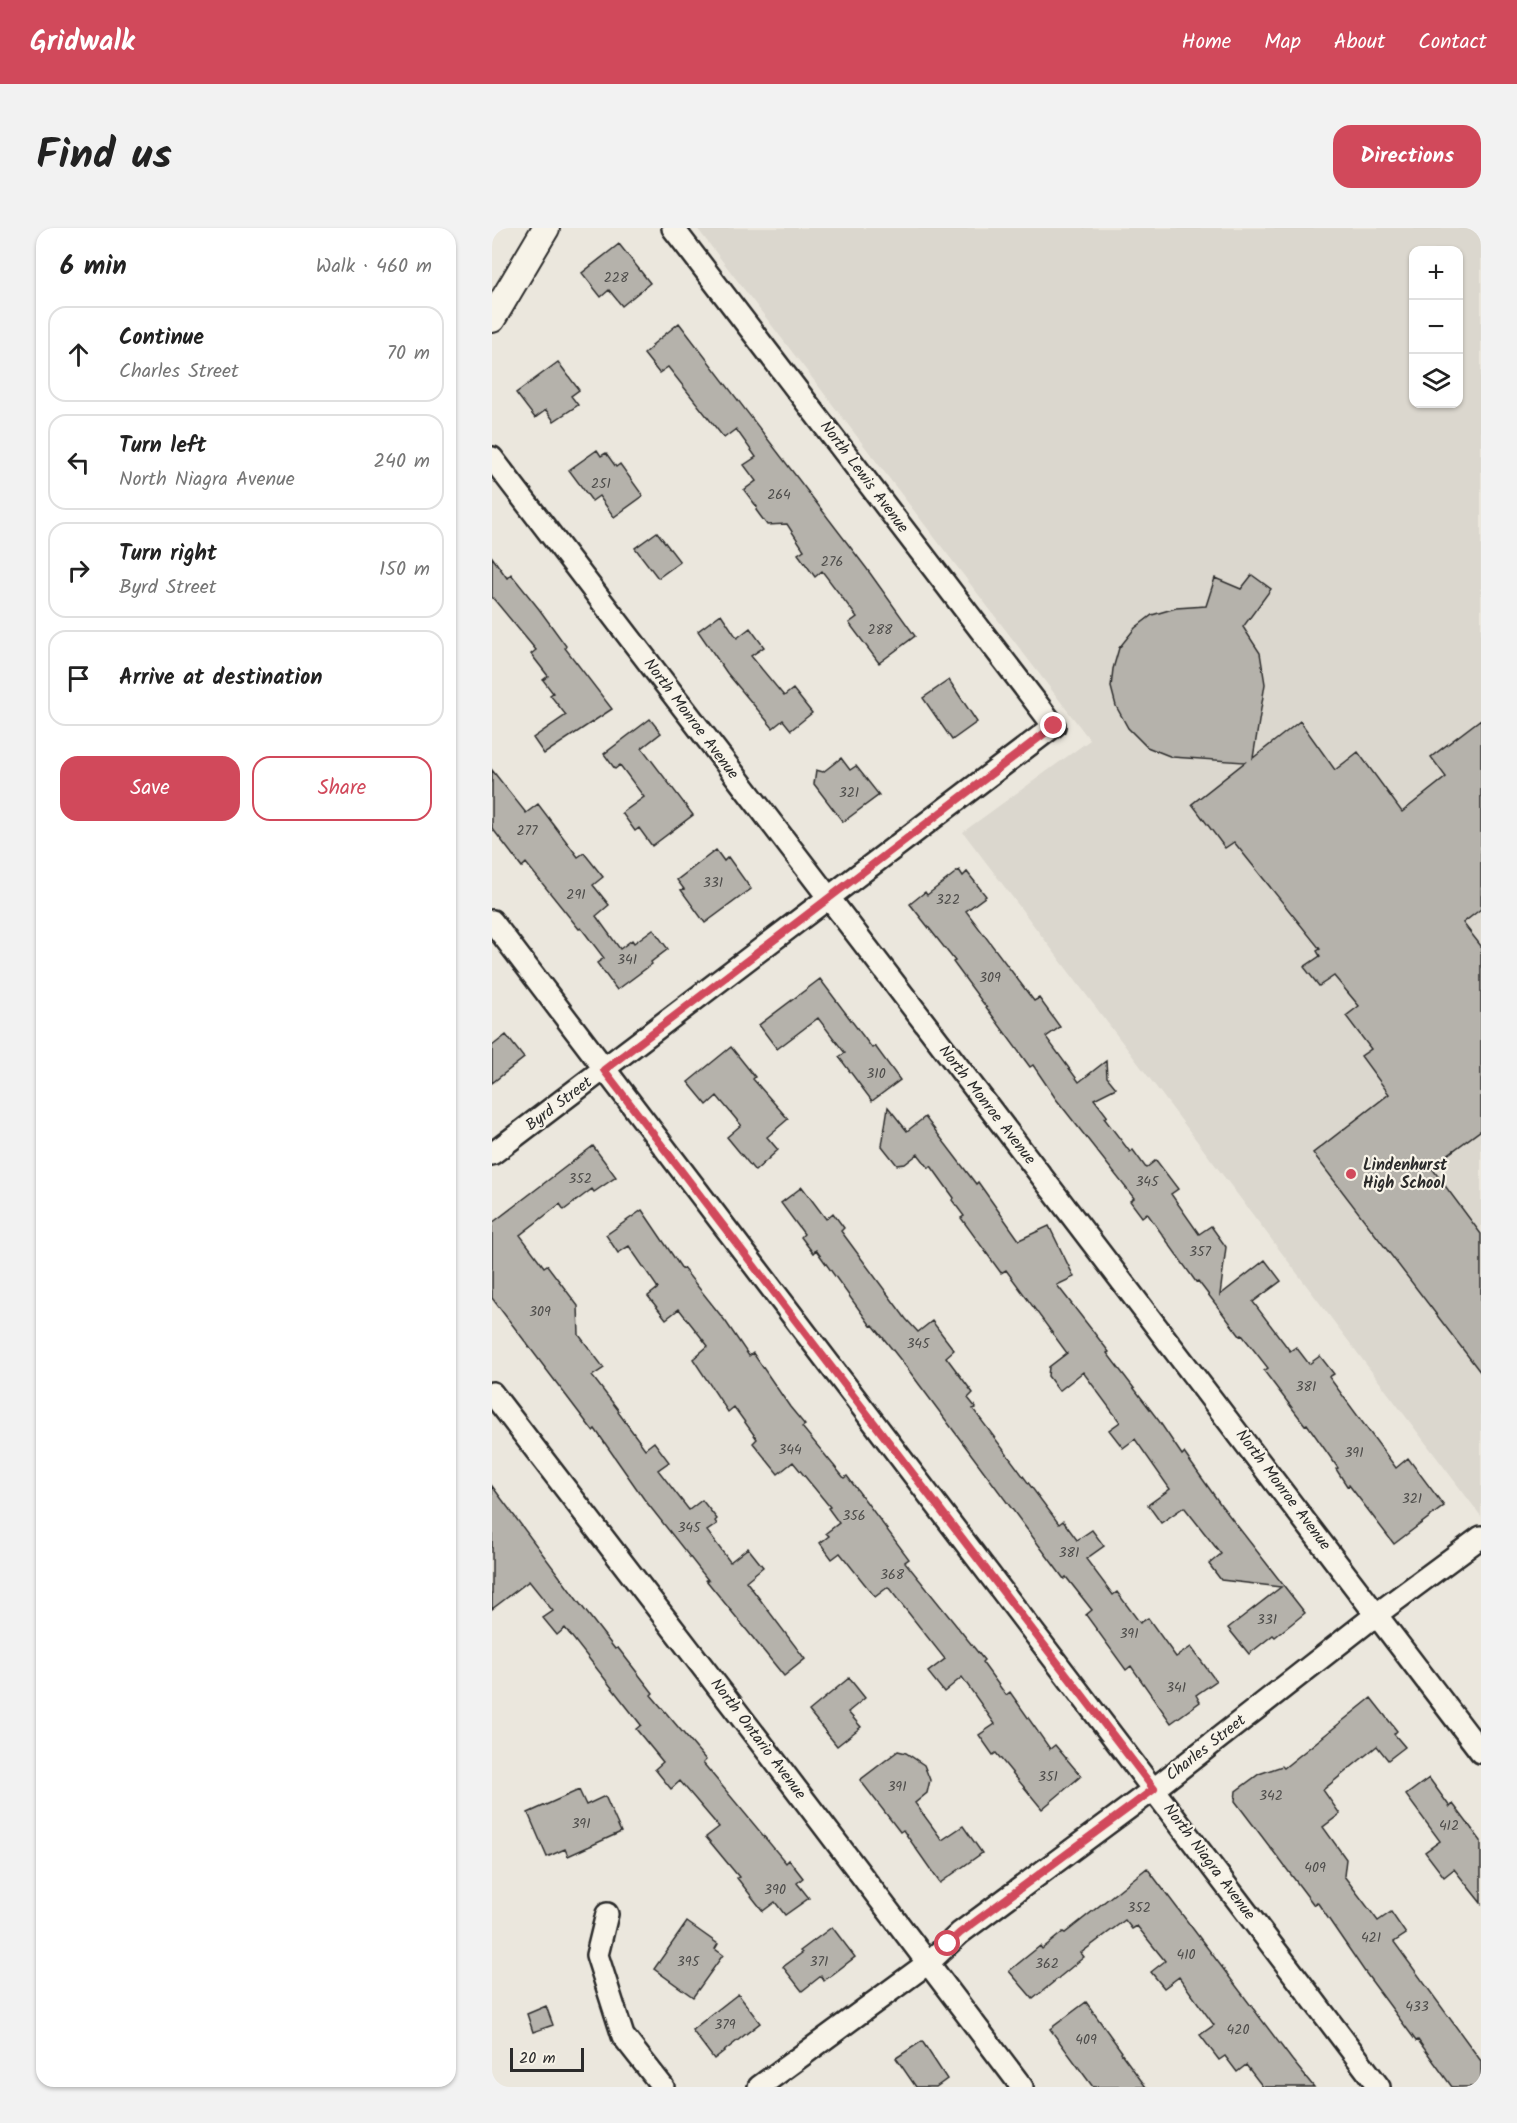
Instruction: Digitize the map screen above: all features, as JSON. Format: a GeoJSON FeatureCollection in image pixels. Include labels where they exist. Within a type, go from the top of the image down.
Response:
{"type":"FeatureCollection","features":[{"type":"Feature","properties":{"kind":"street"},"geometry":{"type":"LineString","coordinates":[[492,319],[546,228]]}},
{"type":"Feature","properties":{"kind":"street","name":"North Lewis Avenue"},"geometry":{"type":"LineString","coordinates":[[674,228],[1054,726]]}},
{"type":"Feature","properties":{"kind":"street","name":"North Monroe Avenue"},"geometry":{"type":"LineString","coordinates":[[492,458],[827,899],[1235,1426],[1481,1752]]}},
{"type":"Feature","properties":{"kind":"street","name":"Byrd Street"},"geometry":{"type":"LineString","coordinates":[[492,1154],[1054,726]]}},
{"type":"Feature","properties":{"kind":"street","name":"North Niagra Avenue"},"geometry":{"type":"LineString","coordinates":[[492,921],[1379,2087]]}},
{"type":"Feature","properties":{"kind":"street","name":"North Ontario Avenue"},"geometry":{"type":"LineString","coordinates":[[492,1393],[1022,2087]]}},
{"type":"Feature","properties":{"kind":"street","name":"Charles Street"},"geometry":{"type":"LineString","coordinates":[[759,2087],[928,1963],[960,1933],[1154,1789],[1377,1614],[1481,1537]]}},
{"type":"Feature","properties":{"kind":"street"},"geometry":{"type":"LineString","coordinates":[[607,1914],[597,1955],[623,2036],[663,2087]]}},
{"type":"Feature","properties":{"kind":"shaded area","name":"Lindenhurst High School"},"geometry":{"type":"Polygon","coordinates":[[[697,228],[1481,228],[1481,1516],[963,832],[1090,740],[697,228]]]}},
{"type":"Feature","properties":{"kind":"building"},"geometry":{"type":"Polygon","coordinates":[[[619,244],[650,283],[622,306],[609,290],[601,297],[582,273],[619,244]]]}},
{"type":"Feature","properties":{"kind":"building"},"geometry":{"type":"Polygon","coordinates":[[[679,323],[867,569],[915,636],[879,663],[849,623],[857,617],[822,571],[815,577],[798,554],[804,550],[787,524],[767,525],[756,510],[757,507],[744,490],[756,481],[744,465],[756,457],[736,429],[724,438],[668,367],[659,373],[644,354],[679,323]]]}},
{"type":"Feature","properties":{"kind":"building"},"geometry":{"type":"Polygon","coordinates":[[[558,362],[579,390],[571,396],[578,405],[554,421],[546,410],[535,418],[516,393],[558,362]]]}},
{"type":"Feature","properties":{"kind":"building"},"geometry":{"type":"Polygon","coordinates":[[[597,450],[601,456],[606,453],[616,467],[620,464],[643,496],[614,517],[599,496],[592,501],[569,470],[597,450]]]}},
{"type":"Feature","properties":{"kind":"building"},"geometry":{"type":"Polygon","coordinates":[[[657,532],[680,562],[658,578],[635,548],[657,532]]]}},
{"type":"Feature","properties":{"kind":"building"},"geometry":{"type":"Polygon","coordinates":[[[492,557],[507,578],[511,574],[539,609],[566,646],[565,648],[612,709],[544,754],[533,738],[566,715],[550,695],[553,693],[543,680],[548,676],[531,654],[536,650],[492,597],[492,557]]]}},
{"type":"Feature","properties":{"kind":"building"},"geometry":{"type":"Polygon","coordinates":[[[1252,575],[1271,589],[1243,627],[1260,653],[1265,684],[1253,758],[1300,721],[1335,770],[1358,752],[1402,812],[1446,777],[1431,757],[1481,719],[1481,909],[1463,923],[1481,946],[1481,1130],[1431,1167],[1481,1234],[1481,1373],[1313,1153],[1389,1094],[1361,1056],[1371,1049],[1346,1016],[1359,1006],[1334,976],[1319,986],[1304,967],[1320,956],[1317,951],[1320,949],[1234,842],[1225,848],[1192,804],[1245,762],[1172,757],[1147,747],[1128,728],[1116,706],[1111,687],[1113,669],[1119,648],[1135,628],[1152,615],[1176,608],[1206,606],[1215,578],[1241,589],[1252,575]]]}},
{"type":"Feature","properties":{"kind":"building"},"geometry":{"type":"Polygon","coordinates":[[[721,614],[737,638],[750,628],[764,647],[751,656],[784,696],[793,689],[812,713],[791,730],[783,720],[773,728],[727,673],[698,631],[721,614]]]}},
{"type":"Feature","properties":{"kind":"building"},"geometry":{"type":"Polygon","coordinates":[[[949,680],[977,722],[952,740],[923,698],[949,680]]]}},
{"type":"Feature","properties":{"kind":"building"},"geometry":{"type":"Polygon","coordinates":[[[650,719],[661,733],[642,748],[693,815],[652,846],[639,828],[635,831],[622,813],[644,797],[620,765],[615,769],[604,754],[650,719]]]}},
{"type":"Feature","properties":{"kind":"building"},"geometry":{"type":"Polygon","coordinates":[[[841,758],[850,770],[856,766],[879,795],[843,822],[814,784],[816,770],[823,772],[841,758]]]}},
{"type":"Feature","properties":{"kind":"building"},"geometry":{"type":"Polygon","coordinates":[[[492,770],[526,813],[538,804],[578,857],[584,853],[603,877],[593,885],[609,905],[596,916],[620,949],[632,940],[634,943],[653,929],[668,949],[617,990],[597,963],[604,958],[581,928],[579,929],[526,863],[522,867],[492,828],[492,770]]]}},
{"type":"Feature","properties":{"kind":"building"},"geometry":{"type":"Polygon","coordinates":[[[716,850],[724,861],[728,857],[751,889],[705,923],[681,890],[684,889],[677,880],[716,850]]]}},
{"type":"Feature","properties":{"kind":"building"},"geometry":{"type":"Polygon","coordinates":[[[959,870],[963,876],[967,872],[986,896],[966,911],[1034,1001],[1039,998],[1060,1027],[1046,1037],[1079,1082],[1106,1061],[1107,1077],[1116,1088],[1094,1099],[1107,1116],[1104,1118],[1130,1152],[1133,1150],[1146,1168],[1156,1160],[1178,1189],[1171,1194],[1199,1234],[1211,1226],[1226,1247],[1220,1295],[1265,1260],[1281,1281],[1253,1302],[1290,1351],[1296,1347],[1309,1364],[1320,1356],[1334,1374],[1329,1377],[1396,1468],[1408,1458],[1444,1506],[1394,1544],[1349,1485],[1347,1486],[1336,1469],[1338,1468],[1307,1424],[1305,1425],[1264,1371],[1268,1368],[1198,1281],[1196,1282],[1147,1213],[1142,1217],[1130,1201],[1134,1198],[1056,1099],[1033,1065],[1030,1067],[953,962],[955,961],[910,904],[925,892],[927,895],[959,870]]]}},
{"type":"Feature","properties":{"kind":"building"},"geometry":{"type":"Polygon","coordinates":[[[820,979],[872,1048],[875,1046],[900,1080],[872,1101],[839,1057],[845,1053],[818,1018],[777,1049],[759,1025],[820,979]]]}},
{"type":"Feature","properties":{"kind":"building"},"geometry":{"type":"Polygon","coordinates":[[[506,1035],[524,1058],[492,1083],[492,1046],[506,1035]]]}},
{"type":"Feature","properties":{"kind":"building"},"geometry":{"type":"Polygon","coordinates":[[[731,1047],[755,1077],[753,1079],[788,1119],[767,1137],[778,1150],[755,1171],[727,1137],[741,1125],[717,1096],[707,1105],[688,1082],[731,1047]]]}},
{"type":"Feature","properties":{"kind":"building"},"geometry":{"type":"Polygon","coordinates":[[[888,1107],[907,1131],[925,1117],[976,1184],[978,1182],[1019,1240],[1049,1226],[1074,1277],[1057,1285],[1109,1352],[1107,1353],[1182,1455],[1184,1453],[1221,1505],[1305,1613],[1275,1637],[1273,1635],[1249,1654],[1228,1628],[1281,1587],[1221,1580],[1209,1564],[1221,1554],[1184,1507],[1161,1523],[1148,1505],[1170,1489],[1135,1439],[1123,1448],[1109,1430],[1120,1422],[1083,1372],[1059,1391],[1048,1376],[1049,1367],[1067,1353],[1006,1270],[1001,1273],[961,1218],[964,1216],[952,1200],[954,1198],[931,1166],[929,1168],[918,1154],[905,1164],[897,1165],[882,1146],[888,1107]]]}},
{"type":"Feature","properties":{"kind":"building"},"geometry":{"type":"Polygon","coordinates":[[[593,1146],[616,1177],[594,1192],[592,1189],[564,1210],[560,1204],[520,1235],[544,1267],[547,1265],[578,1306],[579,1335],[604,1368],[592,1376],[645,1449],[654,1442],[669,1462],[658,1470],[689,1510],[702,1500],[717,1519],[715,1521],[717,1524],[707,1531],[730,1562],[748,1548],[763,1567],[746,1581],[805,1659],[784,1676],[706,1580],[708,1580],[644,1499],[595,1429],[593,1431],[492,1298],[492,1223],[593,1146]]]}},
{"type":"Feature","properties":{"kind":"building"},"geometry":{"type":"Polygon","coordinates":[[[802,1187],[826,1219],[833,1213],[844,1228],[841,1231],[918,1332],[932,1321],[954,1350],[946,1357],[973,1393],[968,1398],[976,1408],[973,1409],[1059,1524],[1063,1521],[1077,1540],[1092,1530],[1104,1546],[1086,1559],[1113,1595],[1117,1592],[1140,1623],[1148,1618],[1176,1657],[1191,1647],[1216,1681],[1196,1695],[1200,1702],[1171,1723],[1131,1666],[1126,1670],[1086,1615],[1092,1610],[1066,1577],[1064,1579],[907,1368],[873,1325],[871,1326],[816,1250],[813,1253],[801,1237],[804,1234],[781,1203],[802,1187]]]}},
{"type":"Feature","properties":{"kind":"building"},"geometry":{"type":"Polygon","coordinates":[[[642,1210],[682,1269],[726,1322],[749,1356],[753,1353],[805,1425],[802,1427],[844,1478],[847,1476],[909,1559],[905,1562],[984,1660],[982,1662],[1006,1695],[1010,1692],[1050,1749],[1055,1745],[1081,1776],[1042,1809],[996,1753],[993,1755],[979,1735],[995,1724],[962,1677],[944,1692],[928,1672],[945,1659],[888,1587],[875,1597],[840,1553],[832,1559],[820,1543],[829,1536],[826,1533],[839,1523],[828,1508],[830,1507],[793,1462],[778,1474],[753,1443],[757,1439],[734,1407],[728,1412],[693,1359],[708,1346],[679,1309],[666,1319],[648,1296],[658,1288],[629,1246],[618,1253],[606,1235],[642,1210]]]}},
{"type":"Feature","properties":{"kind":"building"},"geometry":{"type":"Polygon","coordinates":[[[492,1486],[615,1649],[618,1648],[653,1693],[651,1695],[706,1760],[703,1763],[786,1863],[789,1860],[803,1878],[797,1883],[809,1898],[785,1915],[775,1902],[763,1911],[706,1837],[719,1827],[680,1781],[671,1789],[655,1769],[663,1762],[636,1729],[641,1725],[565,1628],[557,1635],[543,1618],[553,1611],[529,1581],[492,1609],[492,1486]]]}},
{"type":"Feature","properties":{"kind":"building"},"geometry":{"type":"Polygon","coordinates":[[[849,1678],[865,1698],[848,1712],[861,1727],[837,1746],[809,1711],[849,1678]]]}},
{"type":"Feature","properties":{"kind":"building"},"geometry":{"type":"Polygon","coordinates":[[[1371,1698],[1397,1731],[1394,1734],[1405,1747],[1388,1760],[1377,1746],[1323,1790],[1340,1814],[1323,1827],[1346,1859],[1344,1876],[1378,1921],[1391,1912],[1406,1934],[1394,1942],[1481,2061],[1481,2087],[1452,2087],[1365,1972],[1317,1902],[1314,1905],[1235,1801],[1236,1791],[1259,1774],[1282,1766],[1284,1768],[1371,1698]]]}},
{"type":"Feature","properties":{"kind":"building"},"geometry":{"type":"Polygon","coordinates":[[[898,1751],[906,1753],[924,1765],[930,1780],[927,1793],[915,1803],[942,1840],[963,1826],[982,1853],[940,1883],[903,1830],[900,1832],[860,1780],[898,1751]]]}},
{"type":"Feature","properties":{"kind":"building"},"geometry":{"type":"Polygon","coordinates":[[[1429,1778],[1450,1807],[1453,1804],[1481,1841],[1481,1903],[1454,1869],[1444,1877],[1425,1852],[1440,1841],[1406,1795],[1429,1778]]]}},
{"type":"Feature","properties":{"kind":"building"},"geometry":{"type":"Polygon","coordinates":[[[579,1790],[586,1805],[605,1796],[621,1832],[568,1856],[565,1849],[547,1857],[528,1813],[579,1790]]]}},
{"type":"Feature","properties":{"kind":"building"},"geometry":{"type":"Polygon","coordinates":[[[1147,1868],[1314,2087],[1263,2087],[1246,2065],[1237,2072],[1225,2056],[1219,2060],[1200,2035],[1214,2025],[1179,1977],[1164,1988],[1151,1972],[1165,1961],[1137,1926],[1132,1929],[1125,1920],[1081,1953],[1084,1957],[1033,1999],[1009,1971],[1040,1946],[1042,1949],[1063,1932],[1065,1933],[1147,1868]]]}},
{"type":"Feature","properties":{"kind":"building"},"geometry":{"type":"Polygon","coordinates":[[[687,1922],[718,1944],[715,1949],[723,1955],[693,1997],[654,1969],[687,1922]]]}},
{"type":"Feature","properties":{"kind":"building"},"geometry":{"type":"Polygon","coordinates":[[[832,1927],[855,1957],[824,1981],[821,1976],[802,1991],[783,1967],[832,1927]]]}},
{"type":"Feature","properties":{"kind":"building"},"geometry":{"type":"Polygon","coordinates":[[[738,1994],[760,2023],[714,2059],[692,2030],[738,1994]]]}},
{"type":"Feature","properties":{"kind":"building"},"geometry":{"type":"Polygon","coordinates":[[[1086,2002],[1146,2087],[1093,2087],[1050,2029],[1086,2002]]]}},
{"type":"Feature","properties":{"kind":"building"},"geometry":{"type":"Polygon","coordinates":[[[546,2006],[553,2025],[533,2032],[527,2014],[546,2006]]]}},
{"type":"Feature","properties":{"kind":"building"},"geometry":{"type":"Polygon","coordinates":[[[922,2041],[947,2079],[936,2087],[916,2087],[896,2058],[922,2041]]]}},
{"type":"Feature","properties":{"kind":"place","name":"Lindenhurst High School"},"geometry":{"type":"Point","coordinates":[1351,1174]}},
{"type":"Feature","properties":{"kind":"route"},"geometry":{"type":"LineString","coordinates":[[948,1944],[1154,1789],[604,1070],[1054,726]]}}]}
